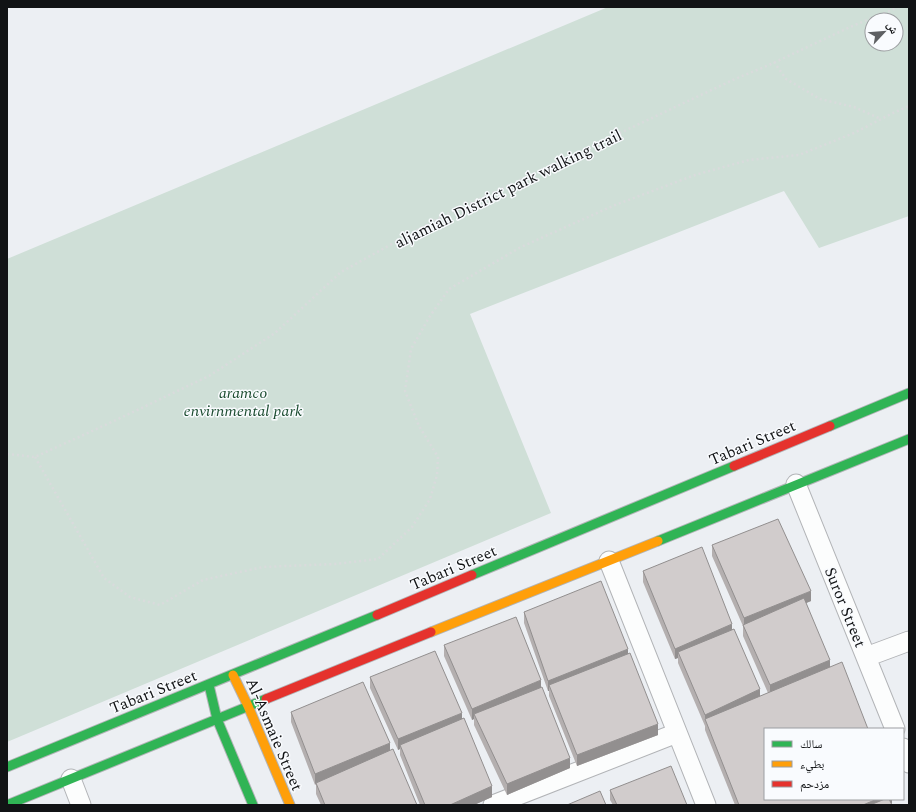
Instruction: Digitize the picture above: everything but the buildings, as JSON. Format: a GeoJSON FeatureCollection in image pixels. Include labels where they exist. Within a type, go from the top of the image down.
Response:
{"type":"FeatureCollection","features":[{"type":"Feature","properties":{"kind":"main road","name":"Tabari Street"},"geometry":{"type":"LineString","coordinates":[[7,767],[209,685],[909,393]]}},
{"type":"Feature","properties":{"kind":"main road"},"geometry":{"type":"LineString","coordinates":[[7,805],[909,439]]}},
{"type":"Feature","properties":{"kind":"main road","name":"Al-Asmaie Street"},"geometry":{"type":"LineString","coordinates":[[233,675],[248,706],[290,805]]}},
{"type":"Feature","properties":{"kind":"main road"},"geometry":{"type":"LineString","coordinates":[[209,685],[217,719],[253,805]]}},
{"type":"Feature","properties":{"kind":"street","name":"Suror Street"},"geometry":{"type":"LineString","coordinates":[[796,484],[895,728]]}},
{"type":"Feature","properties":{"kind":"street"},"geometry":{"type":"LineString","coordinates":[[608,561],[706,805]]}},
{"type":"Feature","properties":{"kind":"street"},"geometry":{"type":"LineString","coordinates":[[866,657],[909,641]]}},
{"type":"Feature","properties":{"kind":"street"},"geometry":{"type":"LineString","coordinates":[[502,803],[677,733]]}},
{"type":"Feature","properties":{"kind":"street"},"geometry":{"type":"LineString","coordinates":[[904,750],[909,763]]}},
{"type":"Feature","properties":{"kind":"street"},"geometry":{"type":"LineString","coordinates":[[71,779],[81,805]]}},
{"type":"Feature","properties":{"kind":"path","name":"aljamiah District park walking trail"},"geometry":{"type":"LineString","coordinates":[[35,457],[114,422],[209,376],[275,333],[341,272],[441,216],[850,26],[899,7]]}},
{"type":"Feature","properties":{"kind":"path"},"geometry":{"type":"LineString","coordinates":[[774,62],[786,79],[820,99],[854,107],[881,119]]}},
{"type":"Feature","properties":{"kind":"path"},"geometry":{"type":"LineString","coordinates":[[7,454],[35,457],[104,578],[130,597],[160,605],[204,580],[262,567],[335,564],[378,559],[412,527],[430,499],[437,475],[438,457],[419,426],[405,391],[412,349],[430,316],[449,289],[521,247],[615,205],[694,175],[749,160],[799,155],[854,133],[909,106]]}},
{"type":"Feature","properties":{"kind":"green space","name":"aramco envirnmental park"},"geometry":{"type":"Polygon","coordinates":[[[608,7],[909,7],[909,216],[819,248],[784,191],[470,314],[551,513],[7,742],[7,259],[608,7]]]}},
{"type":"Feature","properties":{"kind":"traffic: fast"},"geometry":{"type":"LineString","coordinates":[[830,426],[909,393]]}},
{"type":"Feature","properties":{"kind":"traffic: fast"},"geometry":{"type":"LineString","coordinates":[[658,541],[909,439]]}},
{"type":"Feature","properties":{"kind":"traffic: fast"},"geometry":{"type":"LineString","coordinates":[[472,575],[734,466]]}},
{"type":"Feature","properties":{"kind":"traffic: fast"},"geometry":{"type":"LineString","coordinates":[[7,767],[377,615]]}},
{"type":"Feature","properties":{"kind":"traffic: fast"},"geometry":{"type":"LineString","coordinates":[[209,685],[217,719],[253,805]]}},
{"type":"Feature","properties":{"kind":"traffic: fast"},"geometry":{"type":"LineString","coordinates":[[7,805],[266,699]]}},
{"type":"Feature","properties":{"kind":"traffic: slow"},"geometry":{"type":"LineString","coordinates":[[431,632],[658,541]]}},
{"type":"Feature","properties":{"kind":"traffic: slow"},"geometry":{"type":"LineString","coordinates":[[233,675],[248,706],[290,805]]}},
{"type":"Feature","properties":{"kind":"traffic: jam"},"geometry":{"type":"LineString","coordinates":[[734,466],[830,426]]}},
{"type":"Feature","properties":{"kind":"traffic: jam"},"geometry":{"type":"LineString","coordinates":[[377,615],[472,575]]}},
{"type":"Feature","properties":{"kind":"traffic: jam"},"geometry":{"type":"LineString","coordinates":[[266,699],[431,632]]}}]}
